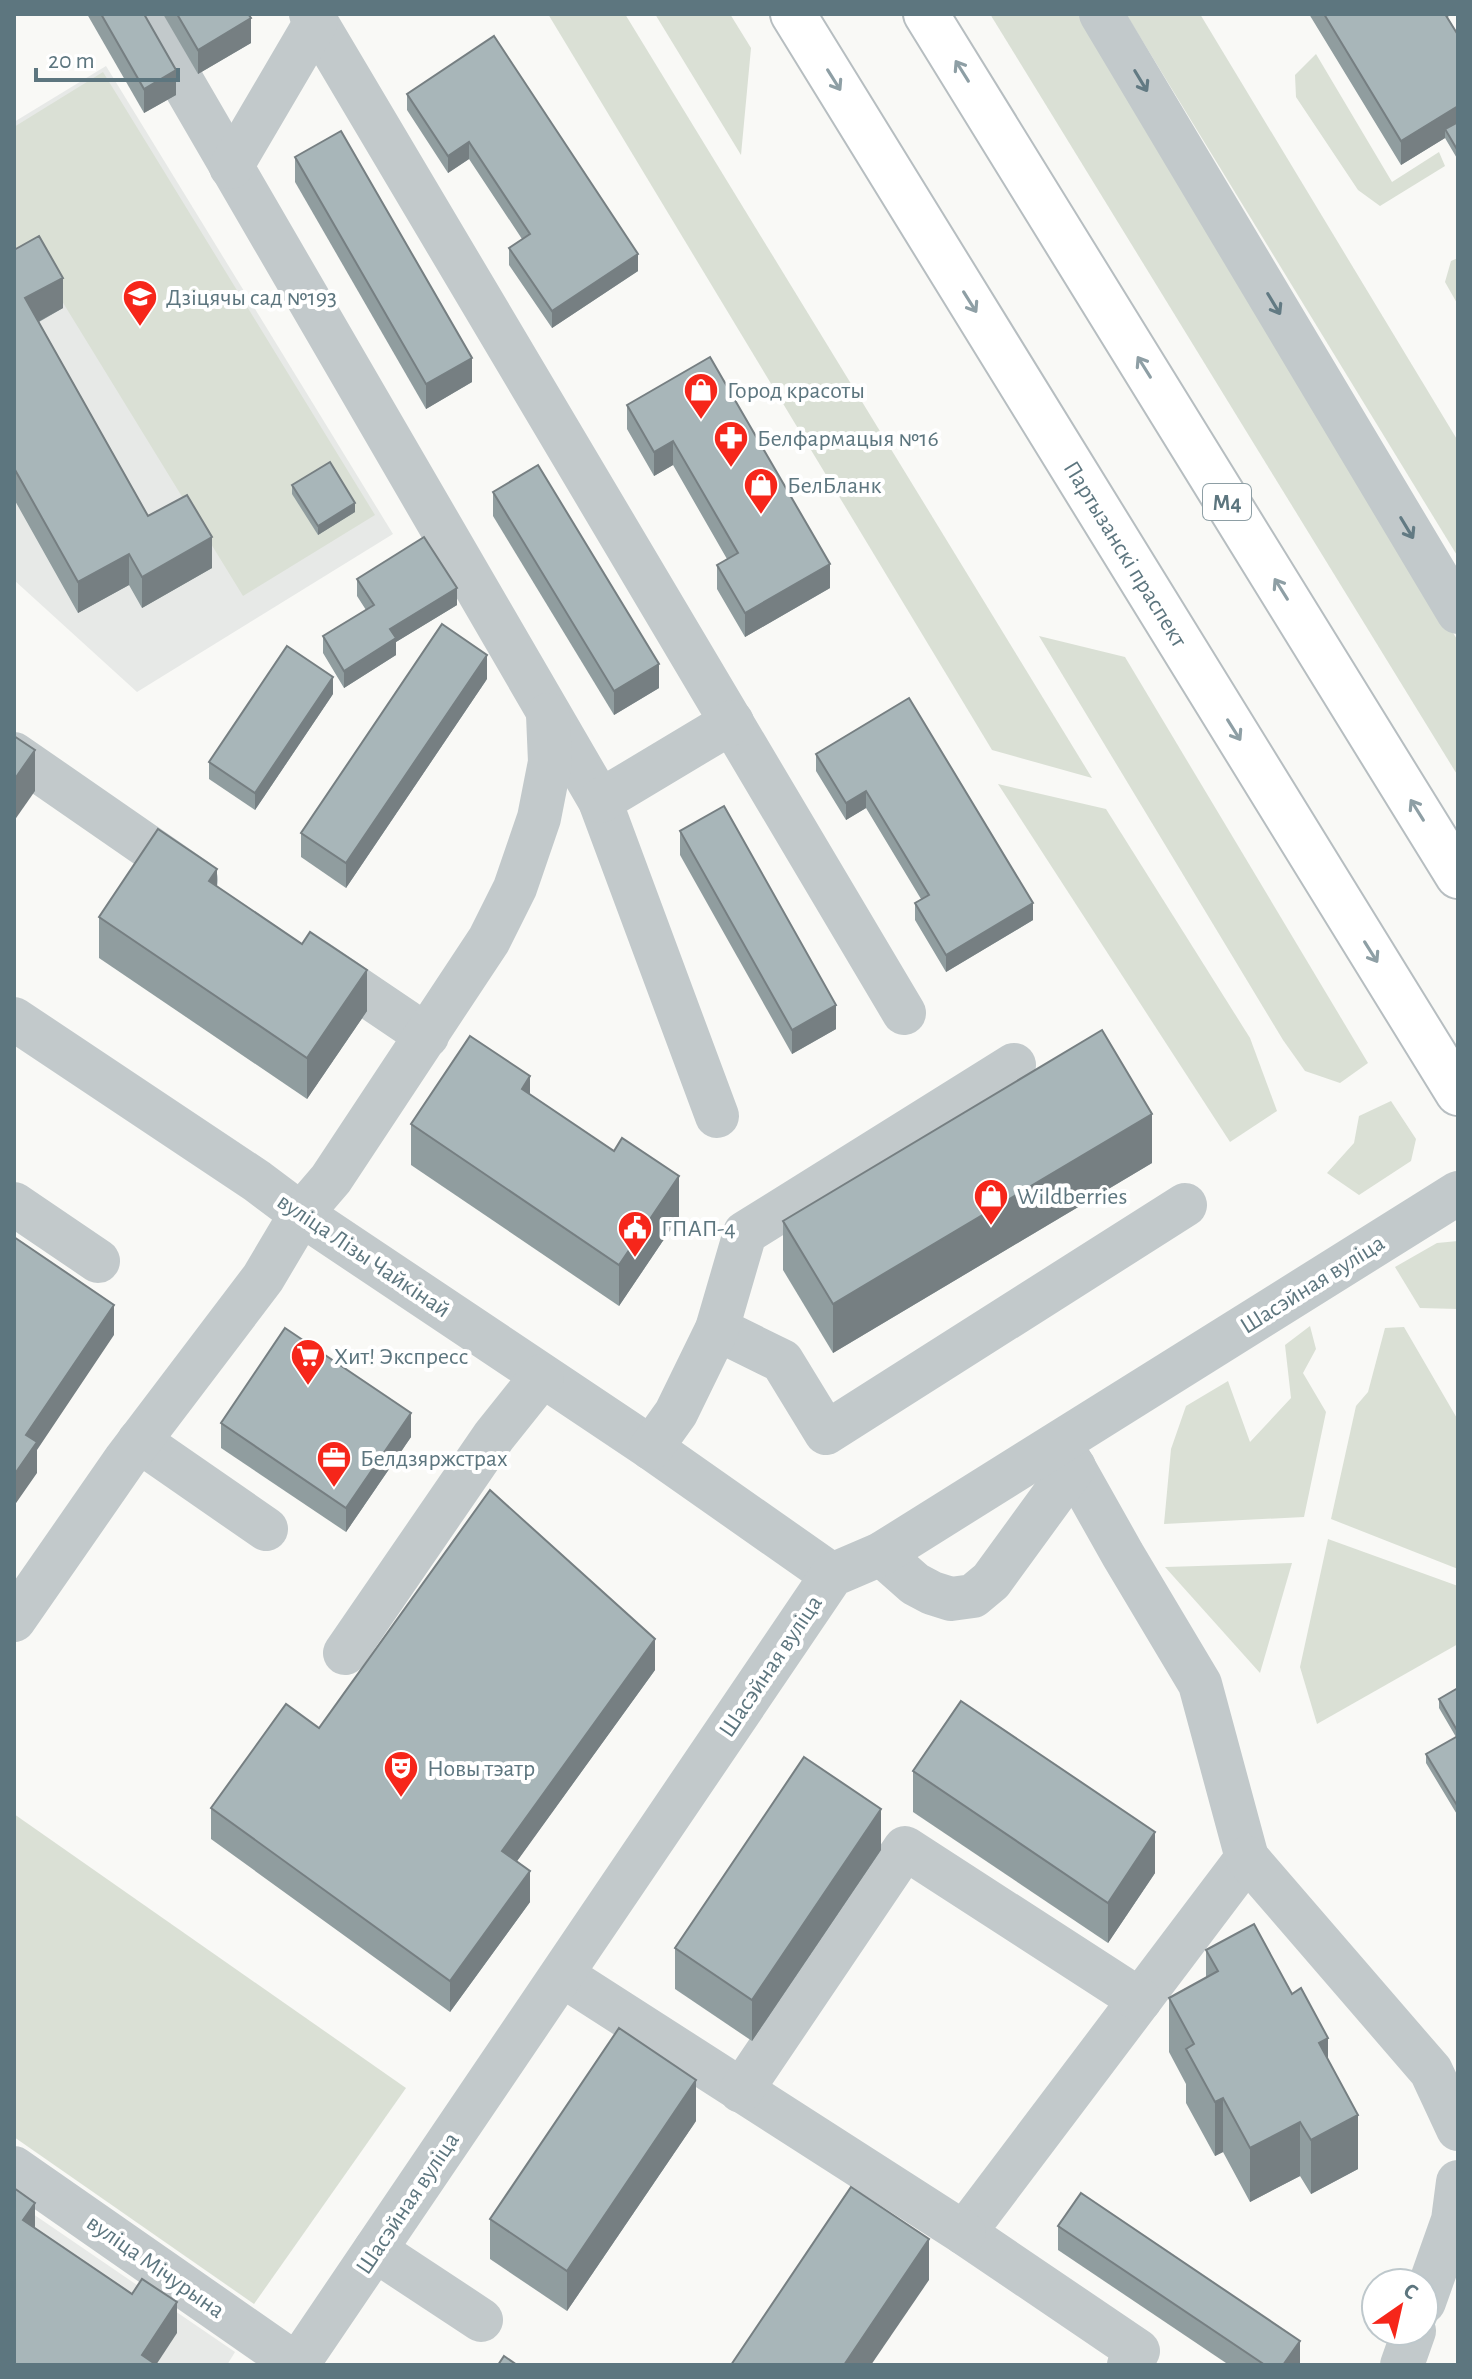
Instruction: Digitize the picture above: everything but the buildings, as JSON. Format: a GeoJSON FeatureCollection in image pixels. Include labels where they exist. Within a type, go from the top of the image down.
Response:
{"type":"FeatureCollection","features":[{"type":"Feature","properties":{"kind":"main road","name":"Партызанскі праспект"},"geometry":{"type":"LineString","coordinates":[[793,14],[1458,1093]]}},
{"type":"Feature","properties":{"kind":"main road","name":"М4"},"geometry":{"type":"LineString","coordinates":[[926,14],[1458,876]]}},
{"type":"Feature","properties":{"kind":"street"},"geometry":{"type":"LineString","coordinates":[[143,14],[600,801],[717,1116]]}},
{"type":"Feature","properties":{"kind":"street"},"geometry":{"type":"LineString","coordinates":[[1101,14],[1458,612]]}},
{"type":"Feature","properties":{"kind":"street"},"geometry":{"type":"LineString","coordinates":[[231,167],[313,18]]}},
{"type":"Feature","properties":{"kind":"street"},"geometry":{"type":"LineString","coordinates":[[313,18],[904,1013]]}},
{"type":"Feature","properties":{"kind":"street"},"geometry":{"type":"LineString","coordinates":[[14,1620],[139,1441],[263,1278],[301,1214],[331,1179],[489,940],[515,888],[539,818],[550,762],[547,713]]}},
{"type":"Feature","properties":{"kind":"street"},"geometry":{"type":"LineString","coordinates":[[600,801],[732,722]]}},
{"type":"Feature","properties":{"kind":"street"},"geometry":{"type":"LineString","coordinates":[[14,754],[233,904]]}},
{"type":"Feature","properties":{"kind":"street"},"geometry":{"type":"LineString","coordinates":[[284,939],[427,1036]]}},
{"type":"Feature","properties":{"kind":"street","name":"вуліца Лізы Чайкінай"},"geometry":{"type":"LineString","coordinates":[[14,1019],[651,1448],[832,1575]]}},
{"type":"Feature","properties":{"kind":"street"},"geometry":{"type":"LineString","coordinates":[[651,1448],[676,1413],[717,1329],[745,1233],[1014,1065]]}},
{"type":"Feature","properties":{"kind":"street","name":"Шасэйная вуліца"},"geometry":{"type":"LineString","coordinates":[[297,2365],[832,1575],[881,1554],[1067,1455],[1458,1193]]}},
{"type":"Feature","properties":{"kind":"street"},"geometry":{"type":"LineString","coordinates":[[14,1204],[98,1261]]}},
{"type":"Feature","properties":{"kind":"street"},"geometry":{"type":"LineString","coordinates":[[717,1329],[782,1361],[826,1433],[1185,1205]]}},
{"type":"Feature","properties":{"kind":"street"},"geometry":{"type":"LineString","coordinates":[[345,1653],[494,1436],[542,1376]]}},
{"type":"Feature","properties":{"kind":"street"},"geometry":{"type":"LineString","coordinates":[[139,1441],[266,1529]]}},
{"type":"Feature","properties":{"kind":"street"},"geometry":{"type":"LineString","coordinates":[[881,1554],[915,1584],[932,1593],[951,1599],[973,1596],[991,1581],[1067,1455],[1200,1684],[1247,1858],[1431,2071],[1458,2129]]}},
{"type":"Feature","properties":{"kind":"street"},"geometry":{"type":"LineString","coordinates":[[741,2091],[905,1848],[1140,2000]]}},
{"type":"Feature","properties":{"kind":"street"},"geometry":{"type":"LineString","coordinates":[[964,2233],[1247,1858]]}},
{"type":"Feature","properties":{"kind":"street"},"geometry":{"type":"LineString","coordinates":[[562,1975],[964,2233],[1142,2360]]}},
{"type":"Feature","properties":{"kind":"street","name":"вуліца Мічурына"},"geometry":{"type":"LineString","coordinates":[[14,2168],[297,2365]]}},
{"type":"Feature","properties":{"kind":"street"},"geometry":{"type":"LineString","coordinates":[[1436,2267],[1453,2220],[1458,2182]]}},
{"type":"Feature","properties":{"kind":"street"},"geometry":{"type":"LineString","coordinates":[[375,2250],[481,2320]]}},
{"type":"Feature","properties":{"kind":"shaded area"},"geometry":{"type":"Polygon","coordinates":[[[548,14],[625,14],[1092,778],[992,750],[548,14]]]}},
{"type":"Feature","properties":{"kind":"shaded area"},"geometry":{"type":"Polygon","coordinates":[[[655,14],[730,14],[751,48],[741,155],[655,14]]]}},
{"type":"Feature","properties":{"kind":"shaded area"},"geometry":{"type":"Polygon","coordinates":[[[990,14],[1083,14],[1458,641],[1458,776],[990,14]]]}},
{"type":"Feature","properties":{"kind":"shaded area"},"geometry":{"type":"Polygon","coordinates":[[[1126,14],[1200,14],[1458,441],[1458,557],[1126,14]]]}},
{"type":"Feature","properties":{"kind":"shaded area"},"geometry":{"type":"Polygon","coordinates":[[[1316,54],[1392,182],[1439,152],[1445,166],[1380,206],[1358,190],[1296,97],[1295,75],[1316,54]]]}},
{"type":"Feature","properties":{"kind":"shaded area","name":"Дзіцячы сад №193"},"geometry":{"type":"Polygon","coordinates":[[[106,66],[393,534],[137,692],[14,580],[14,122],[106,66]]]}},
{"type":"Feature","properties":{"kind":"shaded area"},"geometry":{"type":"Polygon","coordinates":[[[103,72],[375,515],[243,596],[38,262],[14,276],[14,127],[103,72]]]}},
{"type":"Feature","properties":{"kind":"shaded area"},"geometry":{"type":"Polygon","coordinates":[[[1458,258],[1458,305],[1445,282],[1451,261],[1458,258]]]}},
{"type":"Feature","properties":{"kind":"shaded area"},"geometry":{"type":"Polygon","coordinates":[[[1039,636],[1125,657],[1368,1063],[1340,1083],[1305,1071],[1283,1040],[1039,636]]]}},
{"type":"Feature","properties":{"kind":"shaded area"},"geometry":{"type":"Polygon","coordinates":[[[998,784],[1106,809],[1250,1038],[1277,1111],[1230,1142],[998,784]]]}},
{"type":"Feature","properties":{"kind":"shaded area"},"geometry":{"type":"Polygon","coordinates":[[[1391,1101],[1416,1139],[1411,1161],[1359,1195],[1327,1173],[1354,1143],[1359,1116],[1391,1101]]]}},
{"type":"Feature","properties":{"kind":"shaded area"},"geometry":{"type":"Polygon","coordinates":[[[1458,1241],[1458,1309],[1420,1308],[1395,1267],[1437,1243],[1458,1241]]]}},
{"type":"Feature","properties":{"kind":"shaded area"},"geometry":{"type":"Polygon","coordinates":[[[1310,1326],[1316,1349],[1303,1373],[1326,1412],[1304,1517],[1164,1524],[1171,1449],[1186,1406],[1228,1381],[1250,1442],[1291,1398],[1285,1345],[1310,1326]]]}},
{"type":"Feature","properties":{"kind":"shaded area"},"geometry":{"type":"Polygon","coordinates":[[[1404,1327],[1458,1420],[1458,1569],[1331,1519],[1356,1406],[1368,1392],[1385,1328],[1404,1327]]]}},
{"type":"Feature","properties":{"kind":"shaded area"},"geometry":{"type":"Polygon","coordinates":[[[1328,1539],[1458,1586],[1458,1644],[1317,1724],[1300,1667],[1328,1539]]]}},
{"type":"Feature","properties":{"kind":"shaded area"},"geometry":{"type":"Polygon","coordinates":[[[1292,1563],[1260,1673],[1165,1567],[1292,1563]]]}},
{"type":"Feature","properties":{"kind":"shaded area"},"geometry":{"type":"Polygon","coordinates":[[[14,1814],[406,2088],[254,2304],[14,2137],[14,1814]]]}},
{"type":"Feature","properties":{"kind":"shaded area"},"geometry":{"type":"Polygon","coordinates":[[[14,2201],[235,2352],[227,2365],[14,2365],[14,2201]]]}},
{"type":"Feature","properties":{"kind":"place","name":"Дзіцячы сад №193"},"geometry":{"type":"Point","coordinates":[140,328]}},
{"type":"Feature","properties":{"kind":"place","name":"Город красоты"},"geometry":{"type":"Point","coordinates":[701,421]}},
{"type":"Feature","properties":{"kind":"place","name":"Белфармацыя №16"},"geometry":{"type":"Point","coordinates":[731,469]}},
{"type":"Feature","properties":{"kind":"place","name":"БелБланк"},"geometry":{"type":"Point","coordinates":[761,516]}},
{"type":"Feature","properties":{"kind":"place","name":"Wildberries"},"geometry":{"type":"Point","coordinates":[991,1227]}},
{"type":"Feature","properties":{"kind":"place","name":"ГПАП-4"},"geometry":{"type":"Point","coordinates":[635,1259]}},
{"type":"Feature","properties":{"kind":"place","name":"Хит! Экспресс"},"geometry":{"type":"Point","coordinates":[308,1387]}},
{"type":"Feature","properties":{"kind":"place","name":"Белдзяржстрах"},"geometry":{"type":"Point","coordinates":[334,1489]}},
{"type":"Feature","properties":{"kind":"place","name":"Новы тэатр"},"geometry":{"type":"Point","coordinates":[401,1799]}}]}
